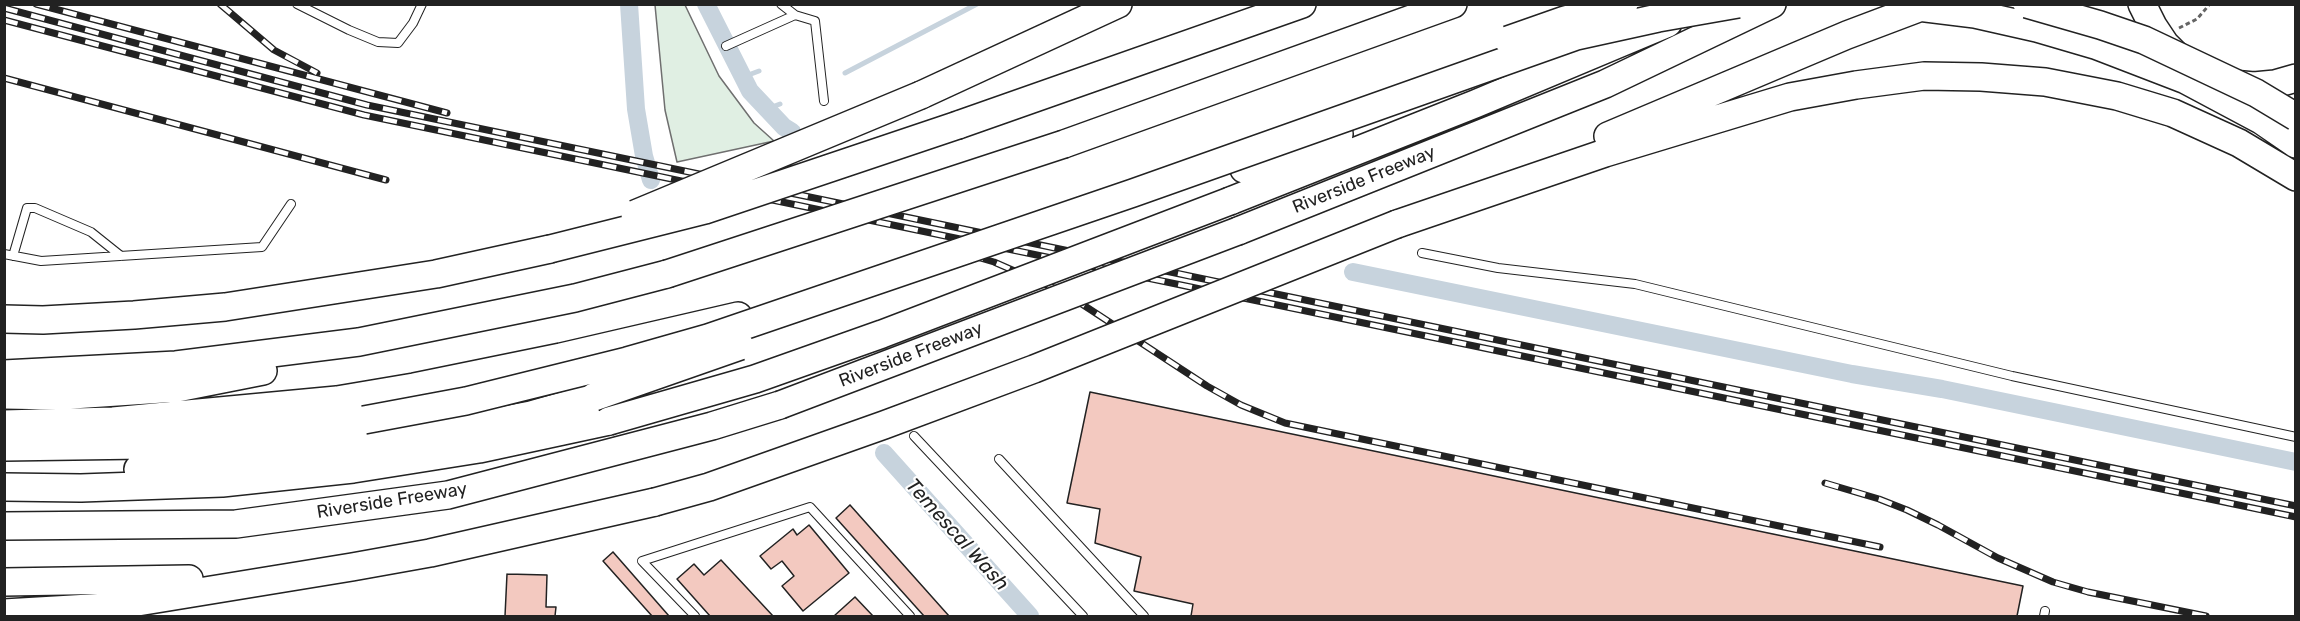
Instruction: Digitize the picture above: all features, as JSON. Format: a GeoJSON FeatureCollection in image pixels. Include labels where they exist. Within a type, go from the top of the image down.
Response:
{"type":"FeatureCollection","features":[{"type":"Feature","properties":{"kind":"highway"},"geometry":{"type":"LineString","coordinates":[[550,249],[921,95],[1118,4]]}},
{"type":"Feature","properties":{"kind":"highway"},"geometry":{"type":"LineString","coordinates":[[1190,43],[1290,4]]}},
{"type":"Feature","properties":{"kind":"highway"},"geometry":{"type":"LineString","coordinates":[[4,319],[43,320],[225,307],[436,274],[550,249],[705,210],[958,125],[1302,4]]}},
{"type":"Feature","properties":{"kind":"highway"},"geometry":{"type":"LineString","coordinates":[[4,374],[176,365],[359,342],[575,298],[667,274],[1064,144],[1453,4]]}},
{"type":"Feature","properties":{"kind":"highway"},"geometry":{"type":"LineString","coordinates":[[4,447],[143,445],[255,434],[360,412],[643,342],[826,283],[1565,20],[1623,12],[1647,4]]}},
{"type":"Feature","properties":{"kind":"highway"},"geometry":{"type":"LineString","coordinates":[[4,487],[115,487],[222,483],[353,469],[479,449],[609,421],[755,379],[872,338],[1475,104],[1713,4]]}},
{"type":"Feature","properties":{"kind":"highway"},"geometry":{"type":"LineString","coordinates":[[4,432],[130,429],[360,412],[477,399],[696,341],[1133,193],[1576,36],[1738,4]]}},
{"type":"Feature","properties":{"kind":"highway","name":"Riverside Freeway"},"geometry":{"type":"LineString","coordinates":[[4,526],[236,524],[448,495],[712,426],[780,405],[1238,231],[1605,84],[1772,4]]}},
{"type":"Feature","properties":{"kind":"highway"},"geometry":{"type":"LineString","coordinates":[[1894,4],[1975,14],[2037,28],[2095,45],[2186,80],[2261,120],[2295,144]]}},
{"type":"Feature","properties":{"kind":"highway"},"geometry":{"type":"LineString","coordinates":[[4,613],[107,607],[352,567],[430,553],[655,502],[709,487],[1034,369],[1397,224],[1847,35],[1929,4]]}},
{"type":"Feature","properties":{"kind":"highway"},"geometry":{"type":"LineString","coordinates":[[2027,4],[2144,40],[2256,93],[2295,117]]}},
{"type":"Feature","properties":{"kind":"highway"},"geometry":{"type":"LineString","coordinates":[[2142,4],[2160,37],[2181,60],[2215,80],[2254,86],[2274,84],[2295,78]]}},
{"type":"Feature","properties":{"kind":"highway"},"geometry":{"type":"LineString","coordinates":[[4,471],[88,472],[164,468],[284,455],[426,435],[531,415],[594,397],[1239,157],[1400,88],[1497,50],[1558,19],[1580,5]]}},
{"type":"Feature","properties":{"kind":"highway"},"geometry":{"type":"LineString","coordinates":[[4,424],[113,421],[337,399],[414,387],[561,357],[742,315],[1537,61],[1623,12]]}},
{"type":"Feature","properties":{"kind":"highway"},"geometry":{"type":"LineString","coordinates":[[1397,224],[1605,153],[1779,100],[1856,85],[1924,76],[1981,77],[2045,82],[2117,96],[2173,113],[2239,143],[2295,177]]}},
{"type":"Feature","properties":{"kind":"highway"},"geometry":{"type":"LineString","coordinates":[[4,395],[57,396],[177,388],[285,366],[359,342]]}},
{"type":"Feature","properties":{"kind":"highway"},"geometry":{"type":"LineString","coordinates":[[4,535],[42,527]]}},
{"type":"Feature","properties":{"kind":"highway"},"geometry":{"type":"LineString","coordinates":[[4,582],[194,579],[352,567]]}},
{"type":"Feature","properties":{"kind":"lane"},"geometry":{"type":"LineString","coordinates":[[297,4],[378,42],[398,43],[413,23],[422,4]]}},
{"type":"Feature","properties":{"kind":"lane"},"geometry":{"type":"LineString","coordinates":[[781,4],[795,15],[815,21],[824,101]]}},
{"type":"Feature","properties":{"kind":"lane"},"geometry":{"type":"LineString","coordinates":[[726,46],[795,15]]}},
{"type":"Feature","properties":{"kind":"lane"},"geometry":{"type":"LineString","coordinates":[[4,254],[41,261],[262,247],[291,204]]}},
{"type":"Feature","properties":{"kind":"lane"},"geometry":{"type":"LineString","coordinates":[[14,255],[27,208],[35,208],[91,232],[121,256]]}},
{"type":"Feature","properties":{"kind":"lane"},"geometry":{"type":"LineString","coordinates":[[1422,253],[1498,268],[1635,284],[2012,375],[2295,437]]}},
{"type":"Feature","properties":{"kind":"lane"},"geometry":{"type":"LineString","coordinates":[[914,436],[1083,616]]}},
{"type":"Feature","properties":{"kind":"lane"},"geometry":{"type":"LineString","coordinates":[[999,459],[1144,616]]}},
{"type":"Feature","properties":{"kind":"lane"},"geometry":{"type":"LineString","coordinates":[[695,616],[642,561],[810,507],[910,616]]}},
{"type":"Feature","properties":{"kind":"path"},"geometry":{"type":"LineString","coordinates":[[2160,37],[2197,19],[2210,4]]}},
{"type":"Feature","properties":{"kind":"green space"},"geometry":{"type":"Polygon","coordinates":[[[655,5],[685,5],[719,76],[754,123],[774,141],[677,162],[665,110],[655,5]]]}},
{"type":"Feature","properties":{"kind":"building"},"geometry":{"type":"Polygon","coordinates":[[[1090,392],[2023,586],[2017,616],[1191,616],[1193,604],[1134,591],[1141,557],[1095,543],[1100,509],[1067,503],[1090,392]]]}},
{"type":"Feature","properties":{"kind":"building"},"geometry":{"type":"Polygon","coordinates":[[[850,505],[949,616],[924,616],[836,518],[850,505]]]}},
{"type":"Feature","properties":{"kind":"building"},"geometry":{"type":"Polygon","coordinates":[[[809,525],[849,573],[803,611],[782,586],[794,576],[782,561],[771,569],[760,556],[793,529],[797,535],[809,525]]]}},
{"type":"Feature","properties":{"kind":"building"},"geometry":{"type":"Polygon","coordinates":[[[613,552],[669,616],[652,616],[603,561],[613,552]]]}},
{"type":"Feature","properties":{"kind":"building"},"geometry":{"type":"Polygon","coordinates":[[[721,560],[773,616],[710,616],[677,579],[694,564],[704,575],[721,560]]]}},
{"type":"Feature","properties":{"kind":"building"},"geometry":{"type":"Polygon","coordinates":[[[507,574],[547,575],[546,607],[556,607],[555,616],[505,616],[507,574]]]}},
{"type":"Feature","properties":{"kind":"building"},"geometry":{"type":"Polygon","coordinates":[[[855,597],[873,616],[834,616],[855,597]]]}},
{"type":"Feature","properties":{"kind":"waterway","name":"Temescal Wash"},"geometry":{"type":"LineString","coordinates":[[629,4],[636,109],[644,156],[651,180]]}},
{"type":"Feature","properties":{"kind":"waterway"},"geometry":{"type":"LineString","coordinates":[[706,4],[750,91],[784,127],[792,132]]}},
{"type":"Feature","properties":{"kind":"waterway"},"geometry":{"type":"LineString","coordinates":[[845,73],[977,4]]}},
{"type":"Feature","properties":{"kind":"waterway"},"geometry":{"type":"LineString","coordinates":[[743,77],[759,71]]}},
{"type":"Feature","properties":{"kind":"waterway"},"geometry":{"type":"LineString","coordinates":[[767,109],[780,104]]}},
{"type":"Feature","properties":{"kind":"waterway"},"geometry":{"type":"LineString","coordinates":[[1353,272],[2296,462]]}},
{"type":"Feature","properties":{"kind":"waterway","name":"Temescal Wash"},"geometry":{"type":"LineString","coordinates":[[884,453],[1030,616]]}},
{"type":"Feature","properties":{"kind":"railway"},"geometry":{"type":"LineString","coordinates":[[36,4],[447,113]]}},
{"type":"Feature","properties":{"kind":"railway"},"geometry":{"type":"LineString","coordinates":[[220,4],[274,50],[317,73]]}},
{"type":"Feature","properties":{"kind":"railway"},"geometry":{"type":"LineString","coordinates":[[4,8],[367,105],[2296,506]]}},
{"type":"Feature","properties":{"kind":"railway"},"geometry":{"type":"LineString","coordinates":[[4,20],[364,115],[2296,517]]}},
{"type":"Feature","properties":{"kind":"railway"},"geometry":{"type":"LineString","coordinates":[[4,78],[386,180]]}},
{"type":"Feature","properties":{"kind":"railway"},"geometry":{"type":"LineString","coordinates":[[943,247],[994,262],[1065,293],[1207,386],[1241,405],[1285,423],[1880,547]]}},
{"type":"Feature","properties":{"kind":"railway"},"geometry":{"type":"LineString","coordinates":[[1825,483],[1907,510],[1998,558],[2053,582],[2088,592],[2206,616]]}}]}
